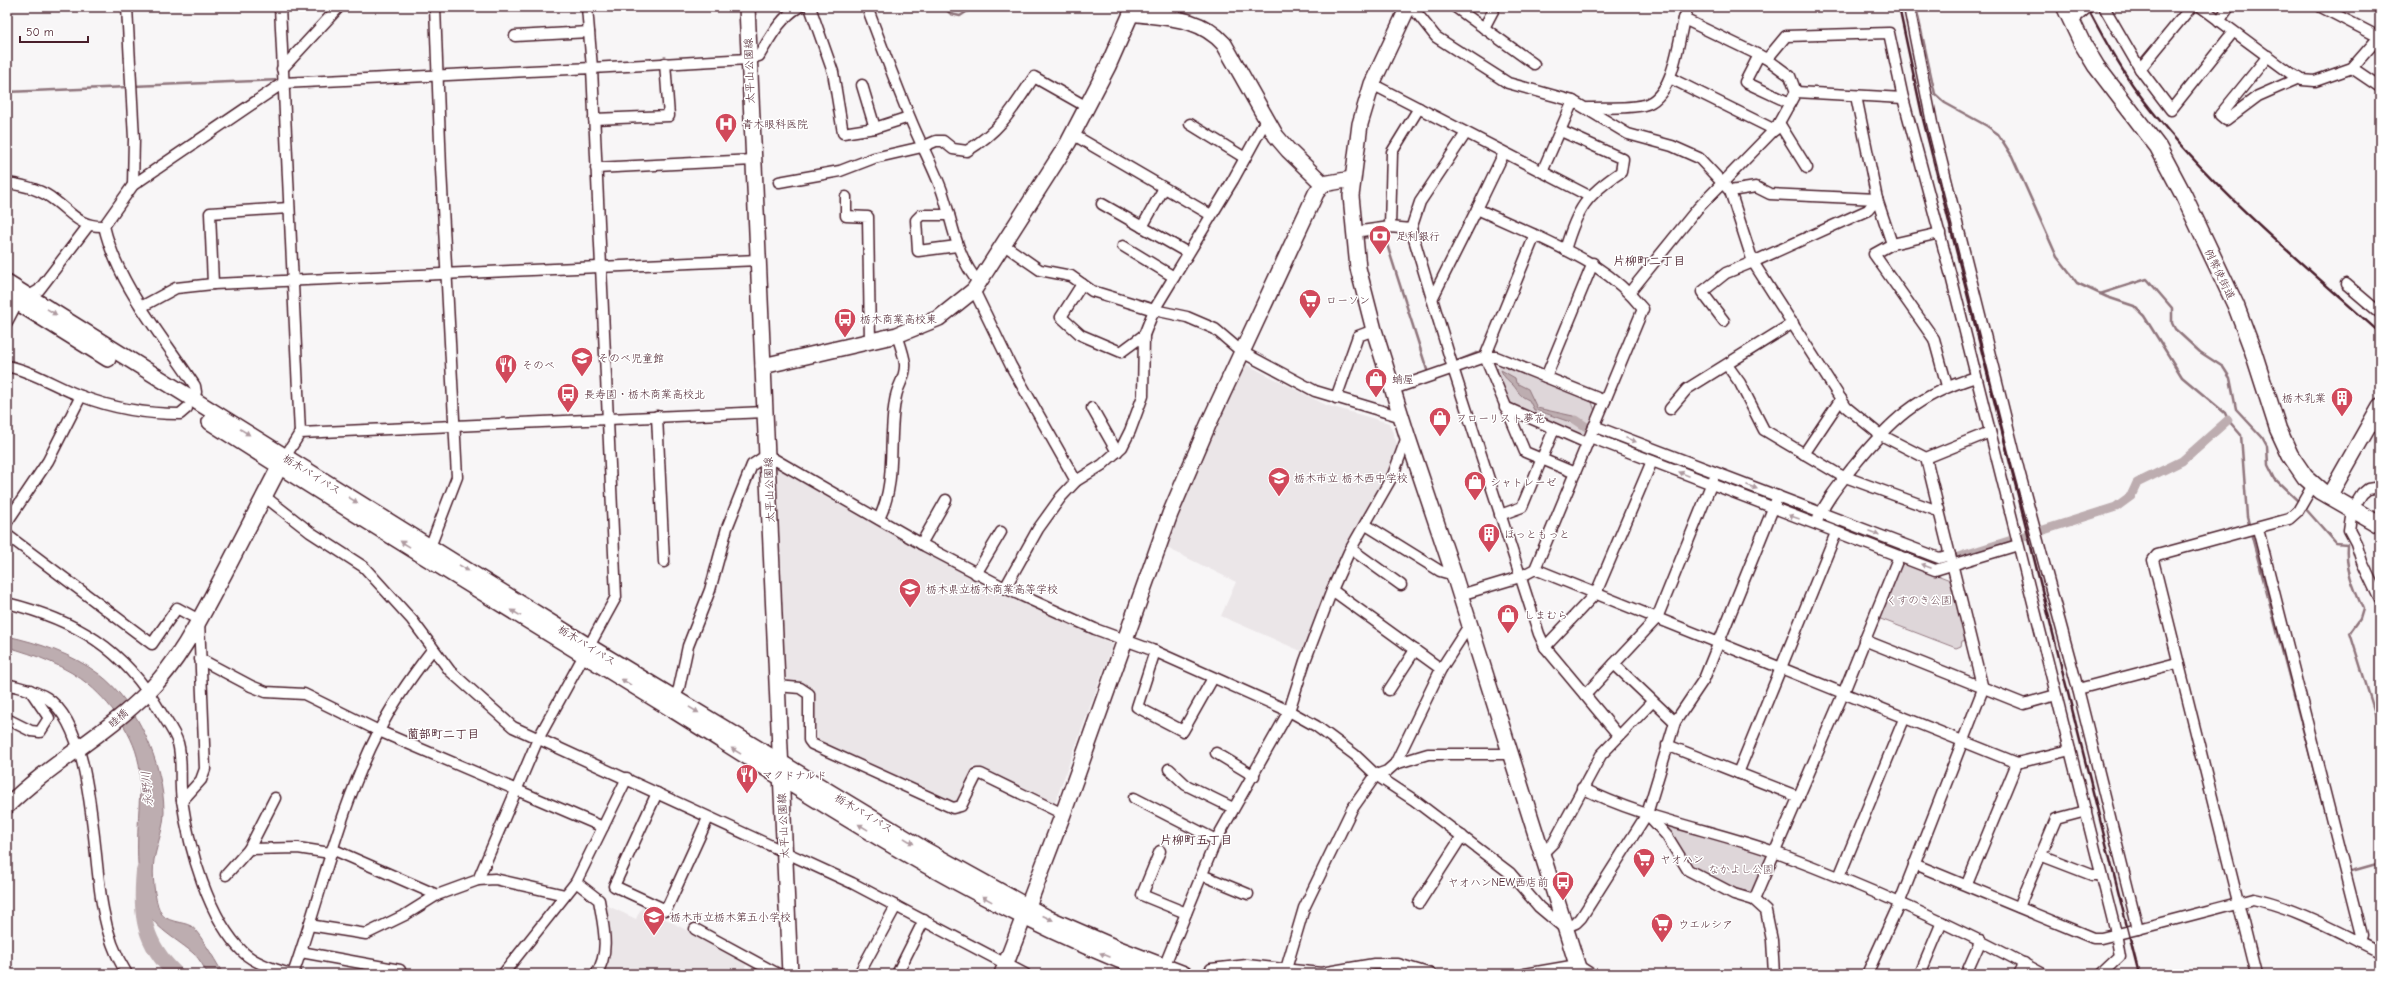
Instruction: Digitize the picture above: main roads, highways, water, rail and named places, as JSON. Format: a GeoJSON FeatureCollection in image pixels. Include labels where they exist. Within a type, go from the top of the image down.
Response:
{"type":"FeatureCollection","features":[{"type":"Feature","properties":{"kind":"main road","name":"例幣使街道"},"geometry":{"type":"LineString","coordinates":[[2068,14],[2096,66],[2158,147],[2184,196],[2236,306],[2253,350],[2278,429],[2298,469],[2314,485],[2329,496],[2380,525]]}},
{"type":"Feature","properties":{"kind":"water"},"geometry":{"type":"Polygon","coordinates":[[[1501,370],[1515,378],[1516,383],[1528,389],[1537,408],[1573,416],[1577,418],[1575,422],[1534,410],[1529,400],[1520,394],[1505,377],[1501,370]]]}},
{"type":"Feature","properties":{"kind":"water"},"geometry":{"type":"Polygon","coordinates":[[[7,636],[55,650],[89,667],[113,686],[136,718],[146,736],[153,755],[163,794],[164,818],[153,866],[153,879],[158,906],[162,915],[166,918],[187,924],[194,929],[208,948],[223,974],[208,974],[196,956],[159,927],[148,913],[145,906],[141,890],[138,857],[139,763],[136,751],[124,726],[108,703],[81,678],[50,662],[28,653],[7,647],[7,636]]]}},
{"type":"Feature","properties":{"kind":"waterway"},"geometry":{"type":"LineString","coordinates":[[943,7],[951,14],[960,16],[974,7]]}},
{"type":"Feature","properties":{"kind":"waterway"},"geometry":{"type":"LineString","coordinates":[[1916,7],[1935,94],[1945,103],[1987,126],[1998,134],[2012,156],[2057,257],[2077,283],[2107,297],[2134,306],[2144,316],[2182,377],[2225,413],[2228,420],[2241,435],[2247,516],[2250,528]]}},
{"type":"Feature","properties":{"kind":"waterway"},"geometry":{"type":"LineString","coordinates":[[133,86],[280,80]]}},
{"type":"Feature","properties":{"kind":"waterway"},"geometry":{"type":"LineString","coordinates":[[7,92],[128,87]]}},
{"type":"Feature","properties":{"kind":"waterway"},"geometry":{"type":"LineString","coordinates":[[1363,238],[1384,235],[1428,373]]}},
{"type":"Feature","properties":{"kind":"waterway"},"geometry":{"type":"LineString","coordinates":[[2100,294],[2147,279],[2172,308],[2172,323],[2175,329],[2200,352],[2223,367],[2230,378],[2236,409],[2262,437],[2267,446],[2268,465],[2275,479],[2299,502]]}},
{"type":"Feature","properties":{"kind":"waterway"},"geometry":{"type":"LineString","coordinates":[[1453,363],[1477,353]]}},
{"type":"Feature","properties":{"kind":"waterway"},"geometry":{"type":"LineString","coordinates":[[1576,420],[1597,434],[1936,564],[2116,507],[2131,496],[2137,483],[2182,461],[2228,420]]}},
{"type":"Feature","properties":{"kind":"waterway"},"geometry":{"type":"LineString","coordinates":[[2304,507],[2336,543],[2347,544],[2347,561],[2350,577],[2363,609],[2360,619],[2350,633],[2380,729]]}},
{"type":"Feature","properties":{"kind":"waterway"},"geometry":{"type":"LineString","coordinates":[[2251,533],[2332,839]]}},
{"type":"Feature","properties":{"kind":"waterway"},"geometry":{"type":"LineString","coordinates":[[2348,872],[2380,863]]}},
{"type":"Feature","properties":{"kind":"waterway","name":"永野川"},"geometry":{"type":"LineString","coordinates":[[144,871],[143,901],[146,927],[150,939],[157,951],[176,974]]}},
{"type":"Feature","properties":{"kind":"railway"},"geometry":{"type":"LineString","coordinates":[[1899,7],[1923,119],[2139,974]]}},
{"type":"Feature","properties":{"kind":"railway"},"geometry":{"type":"LineString","coordinates":[[2087,7],[2131,83],[2175,138],[2202,168],[2259,225],[2380,333]]}},
{"type":"Feature","properties":{"kind":"place","name":"青木眼科医院"},"geometry":{"type":"Point","coordinates":[726,144]}},
{"type":"Feature","properties":{"kind":"place","name":"足利銀行"},"geometry":{"type":"Point","coordinates":[1380,256]}},
{"type":"Feature","properties":{"kind":"place","name":"ローソン"},"geometry":{"type":"Point","coordinates":[1310,320]}},
{"type":"Feature","properties":{"kind":"place","name":"栃木商業高校東"},"geometry":{"type":"Point","coordinates":[845,338]}},
{"type":"Feature","properties":{"kind":"place","name":"そのべ児童館"},"geometry":{"type":"Point","coordinates":[582,378]}},
{"type":"Feature","properties":{"kind":"place","name":"そのべ"},"geometry":{"type":"Point","coordinates":[506,384]}},
{"type":"Feature","properties":{"kind":"place","name":"蛸屋"},"geometry":{"type":"Point","coordinates":[1376,398]}},
{"type":"Feature","properties":{"kind":"place","name":"長寿園・栃木商業高校北"},"geometry":{"type":"Point","coordinates":[568,414]}},
{"type":"Feature","properties":{"kind":"place","name":"栃木乳業"},"geometry":{"type":"Point","coordinates":[2342,418]}},
{"type":"Feature","properties":{"kind":"place","name":"フローリスト夢花"},"geometry":{"type":"Point","coordinates":[1440,438]}},
{"type":"Feature","properties":{"kind":"place","name":"栃木市立 栃木西中学校"},"geometry":{"type":"Point","coordinates":[1279,498]}},
{"type":"Feature","properties":{"kind":"place","name":"シャトレーゼ"},"geometry":{"type":"Point","coordinates":[1475,502]}},
{"type":"Feature","properties":{"kind":"place","name":"ほっともっと"},"geometry":{"type":"Point","coordinates":[1489,554]}},
{"type":"Feature","properties":{"kind":"place","name":"栃木県立栃木商業高等学校"},"geometry":{"type":"Point","coordinates":[910,608]}},
{"type":"Feature","properties":{"kind":"place","name":"しまむら"},"geometry":{"type":"Point","coordinates":[1508,634]}},
{"type":"Feature","properties":{"kind":"place","name":"マクドナルド"},"geometry":{"type":"Point","coordinates":[747,794]}},
{"type":"Feature","properties":{"kind":"place","name":"ヤオハン"},"geometry":{"type":"Point","coordinates":[1644,878]}},
{"type":"Feature","properties":{"kind":"place","name":"ヤオハンNEW西店前"},"geometry":{"type":"Point","coordinates":[1563,902]}},
{"type":"Feature","properties":{"kind":"place","name":"栃木市立栃木第五小学校"},"geometry":{"type":"Point","coordinates":[654,936]}},
{"type":"Feature","properties":{"kind":"place","name":"ウエルシア"},"geometry":{"type":"Point","coordinates":[1662,944]}},
{"type":"Feature","properties":{"kind":"district","name":"片柳町二丁目"},"geometry":{"type":"Point","coordinates":[1649,261]}},
{"type":"Feature","properties":{"kind":"district","name":"薗部町二丁目"},"geometry":{"type":"Point","coordinates":[443,734]}},
{"type":"Feature","properties":{"kind":"district","name":"片柳町五丁目"},"geometry":{"type":"Point","coordinates":[1196,840]}},
{"type":"Feature","properties":{"kind":"park label","name":"くすのき公園"},"geometry":{"type":"Point","coordinates":[1919,600]}},
{"type":"Feature","properties":{"kind":"park label","name":"なかよし公園"},"geometry":{"type":"Point","coordinates":[1741,869]}}]}
